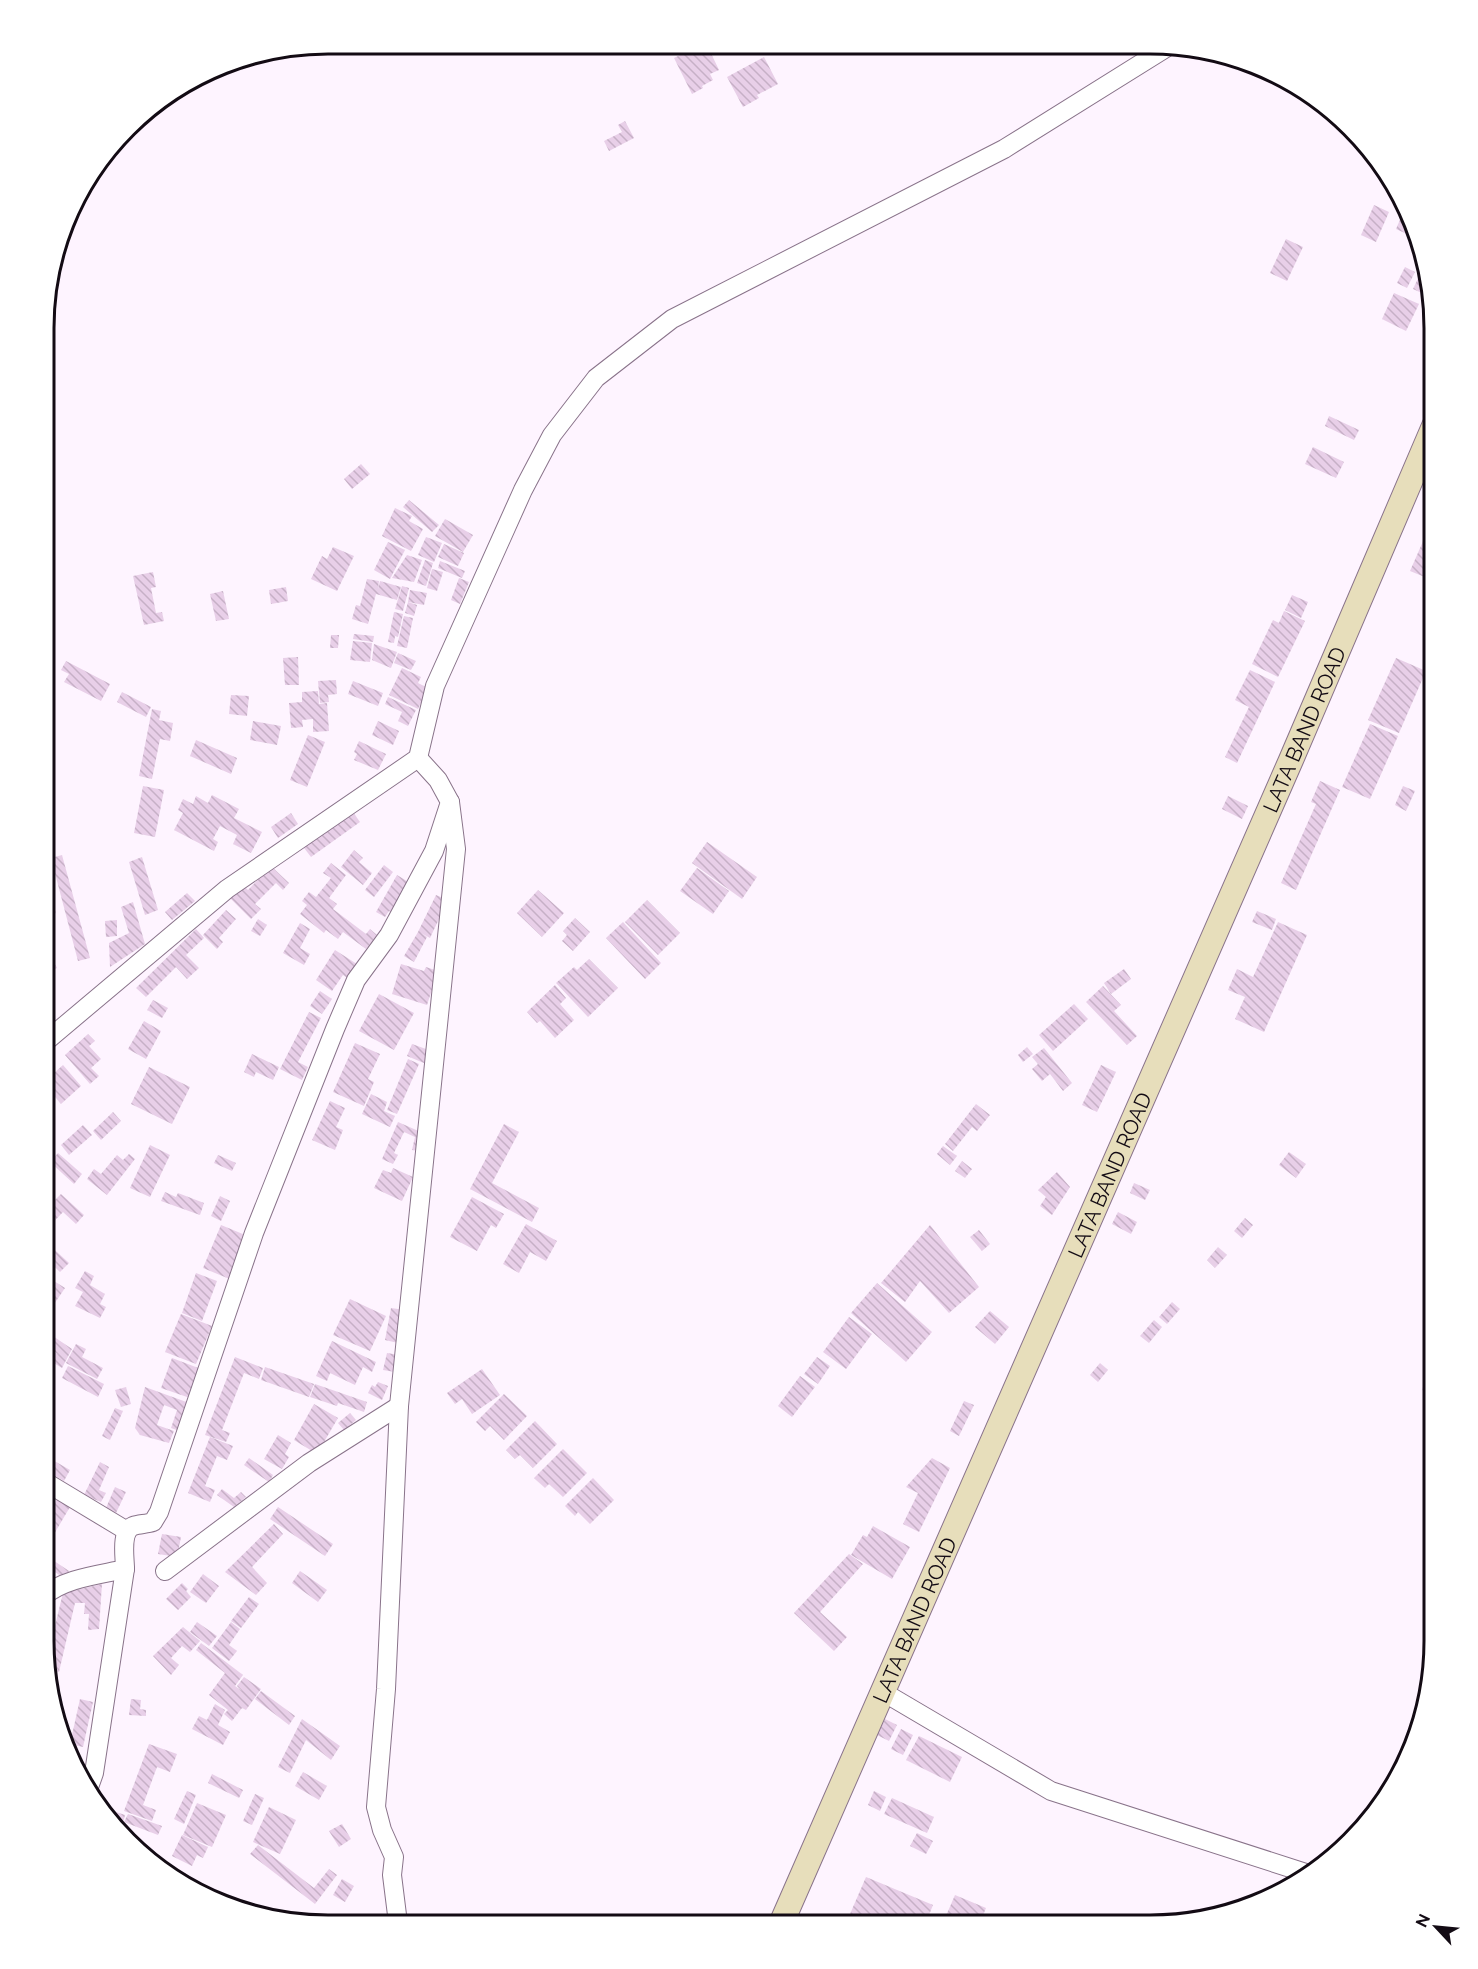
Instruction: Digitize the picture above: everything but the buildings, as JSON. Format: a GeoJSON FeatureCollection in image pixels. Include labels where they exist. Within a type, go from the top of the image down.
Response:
{"type":"FeatureCollection","features":[{"type":"Feature","properties":{"kind":"main road","name":"LATA BAND ROAD"},"geometry":{"type":"LineString","coordinates":[[785,1915],[1291,760],[1424,449]]}},
{"type":"Feature","properties":{"kind":"street"},"geometry":{"type":"LineString","coordinates":[[54,1034],[226,889],[417,758],[435,686],[523,490],[552,435],[596,378],[672,319],[1004,149],[1156,54]]}},
{"type":"Feature","properties":{"kind":"street"},"geometry":{"type":"LineString","coordinates":[[397,1915],[392,1875],[394,1857],[382,1830],[376,1807],[386,1689],[399,1406],[456,849],[450,802],[438,780],[417,758]]}},
{"type":"Feature","properties":{"kind":"street"},"geometry":{"type":"LineString","coordinates":[[92,1779],[125,1569],[125,1536],[132,1527],[153,1522],[159,1512],[254,1233],[334,1029],[356,980],[389,935],[434,851],[450,802]]}},
{"type":"Feature","properties":{"kind":"street"},"geometry":{"type":"LineString","coordinates":[[165,1571],[309,1463],[399,1406]]}},
{"type":"Feature","properties":{"kind":"street"},"geometry":{"type":"LineString","coordinates":[[54,1487],[127,1531]]}},
{"type":"Feature","properties":{"kind":"street"},"geometry":{"type":"LineString","coordinates":[[54,1590],[68,1582],[125,1569]]}},
{"type":"Feature","properties":{"kind":"street"},"geometry":{"type":"LineString","coordinates":[[883,1692],[1051,1791],[1299,1871]]}}]}
